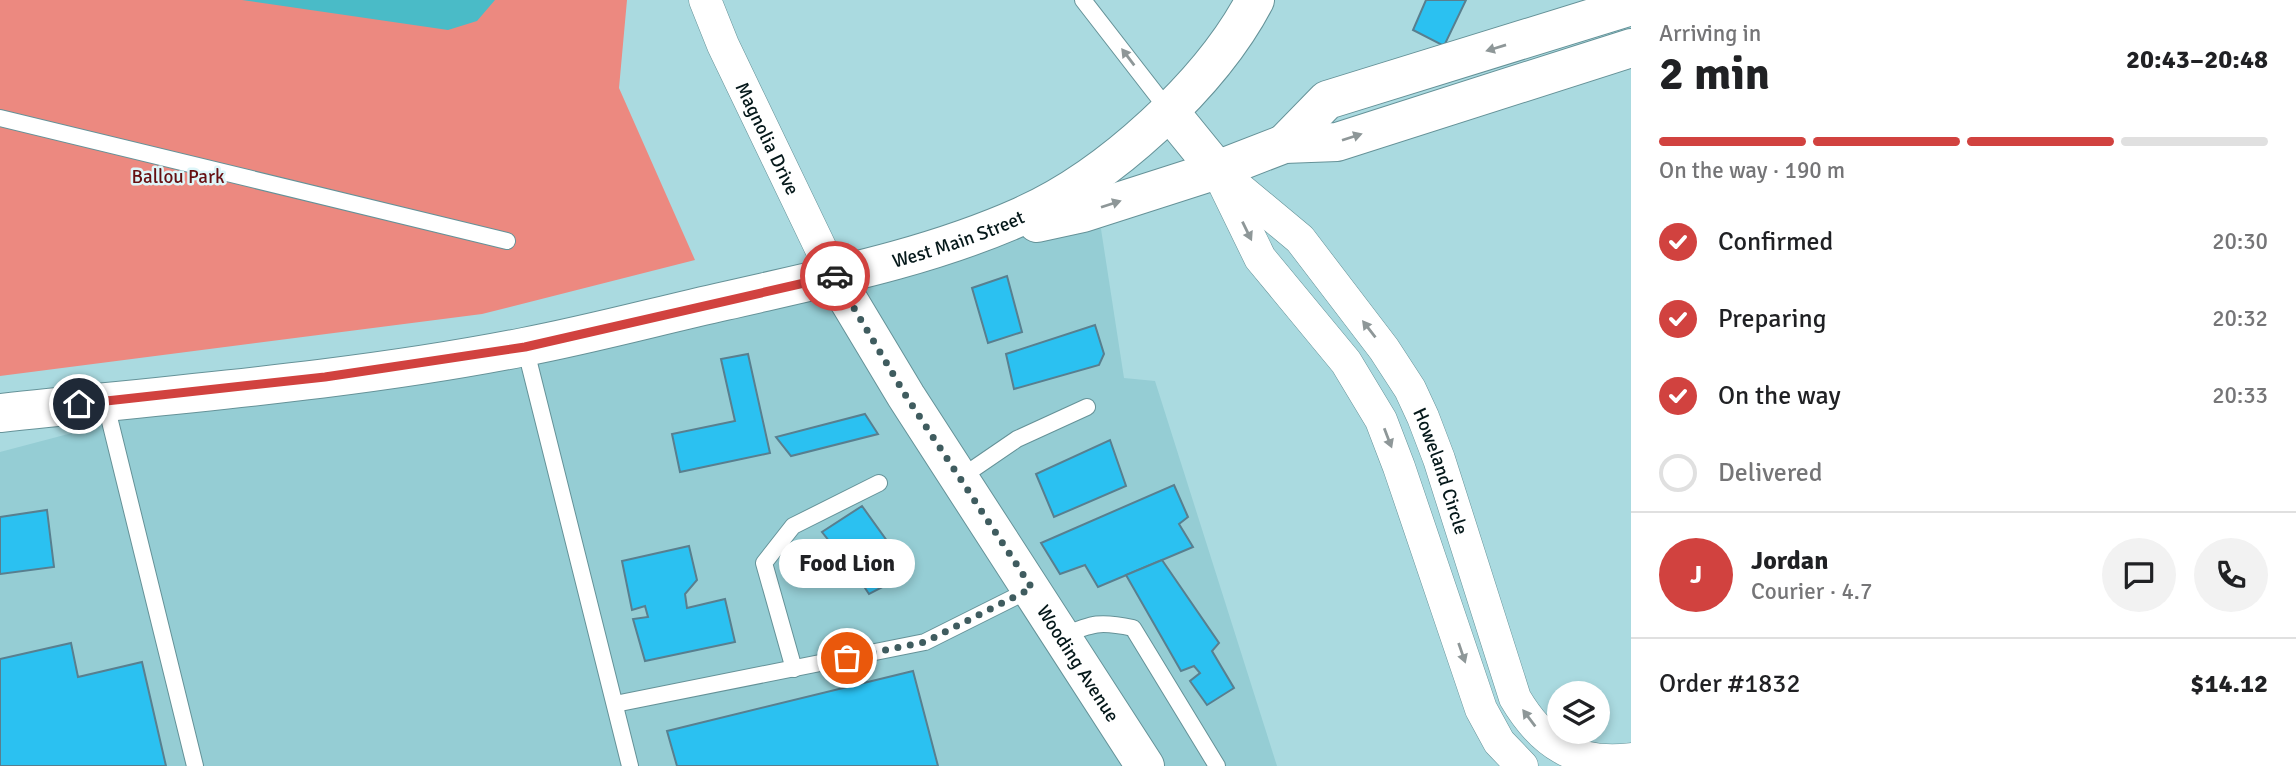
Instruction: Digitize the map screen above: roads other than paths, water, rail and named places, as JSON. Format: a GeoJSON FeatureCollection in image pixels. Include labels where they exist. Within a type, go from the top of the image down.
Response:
{"type":"FeatureCollection","features":[{"type":"Feature","properties":{"kind":"main road","name":"West Main Street"},"geometry":{"type":"LineString","coordinates":[[0,413],[325,377],[525,347],[834,276],[950,244],[1023,216],[1075,188],[1113,161],[1169,111],[1223,51],[1247,5]]}},
{"type":"Feature","properties":{"kind":"main road"},"geometry":{"type":"LineString","coordinates":[[1284,144],[1327,100],[1631,6]]}},
{"type":"Feature","properties":{"kind":"main road"},"geometry":{"type":"LineString","coordinates":[[1548,32],[1562,70]]}},
{"type":"Feature","properties":{"kind":"main road"},"geometry":{"type":"LineString","coordinates":[[950,244],[1083,213],[1216,170],[1284,144],[1337,142],[1631,48]]}},
{"type":"Feature","properties":{"kind":"main road","name":"Howeland Circle"},"geometry":{"type":"LineString","coordinates":[[1169,111],[1216,170]]}},
{"type":"Feature","properties":{"kind":"main road","name":"Wooding Avenue"},"geometry":{"type":"LineString","coordinates":[[834,276],[906,396],[1145,766]]}},
{"type":"Feature","properties":{"kind":"street","name":"Magnolia Drive"},"geometry":{"type":"LineString","coordinates":[[705,0],[723,45],[834,276]]}},
{"type":"Feature","properties":{"kind":"street","name":"Howeland Circle"},"geometry":{"type":"LineString","coordinates":[[1216,170],[1300,239],[1398,371],[1423,417],[1515,698],[1525,715],[1557,747],[1572,755],[1609,761],[1631,759]]}},
{"type":"Feature","properties":{"kind":"street","name":"Howeland Circle"},"geometry":{"type":"LineString","coordinates":[[1216,170],[1261,258],[1346,362],[1381,419],[1489,726],[1499,742],[1522,766]]}},
{"type":"Feature","properties":{"kind":"street"},"geometry":{"type":"LineString","coordinates":[[1362,388],[1398,371]]}},
{"type":"Feature","properties":{"kind":"street"},"geometry":{"type":"LineString","coordinates":[[1422,536],[1459,522]]}},
{"type":"Feature","properties":{"kind":"street"},"geometry":{"type":"LineString","coordinates":[[1474,687],[1508,677]]}},
{"type":"Feature","properties":{"kind":"lane"},"geometry":{"type":"LineString","coordinates":[[1083,0],[1169,111]]}},
{"type":"Feature","properties":{"kind":"lane"},"geometry":{"type":"LineString","coordinates":[[0,118],[507,240]]}},
{"type":"Feature","properties":{"kind":"lane"},"geometry":{"type":"LineString","coordinates":[[525,347],[630,766]]}},
{"type":"Feature","properties":{"kind":"lane"},"geometry":{"type":"LineString","coordinates":[[105,401],[195,766]]}},
{"type":"Feature","properties":{"kind":"lane"},"geometry":{"type":"LineString","coordinates":[[960,478],[1017,439],[1087,407]]}},
{"type":"Feature","properties":{"kind":"lane"},"geometry":{"type":"LineString","coordinates":[[794,669],[764,563],[793,526],[879,483]]}},
{"type":"Feature","properties":{"kind":"lane"},"geometry":{"type":"LineString","coordinates":[[615,704],[925,642],[1032,588]]}},
{"type":"Feature","properties":{"kind":"lane"},"geometry":{"type":"LineString","coordinates":[[1062,636],[1087,625],[1106,622],[1133,628],[1217,766]]}},
{"type":"Feature","properties":{"kind":"water"},"geometry":{"type":"Polygon","coordinates":[[[242,0],[495,0],[477,21],[448,30],[242,0]]]}},
{"type":"Feature","properties":{"kind":"place","name":"Food Lion"},"geometry":{"type":"Point","coordinates":[847,658]}},
{"type":"Feature","properties":{"kind":"park label","name":"Ballou Park"},"geometry":{"type":"Point","coordinates":[178,176]}}]}
